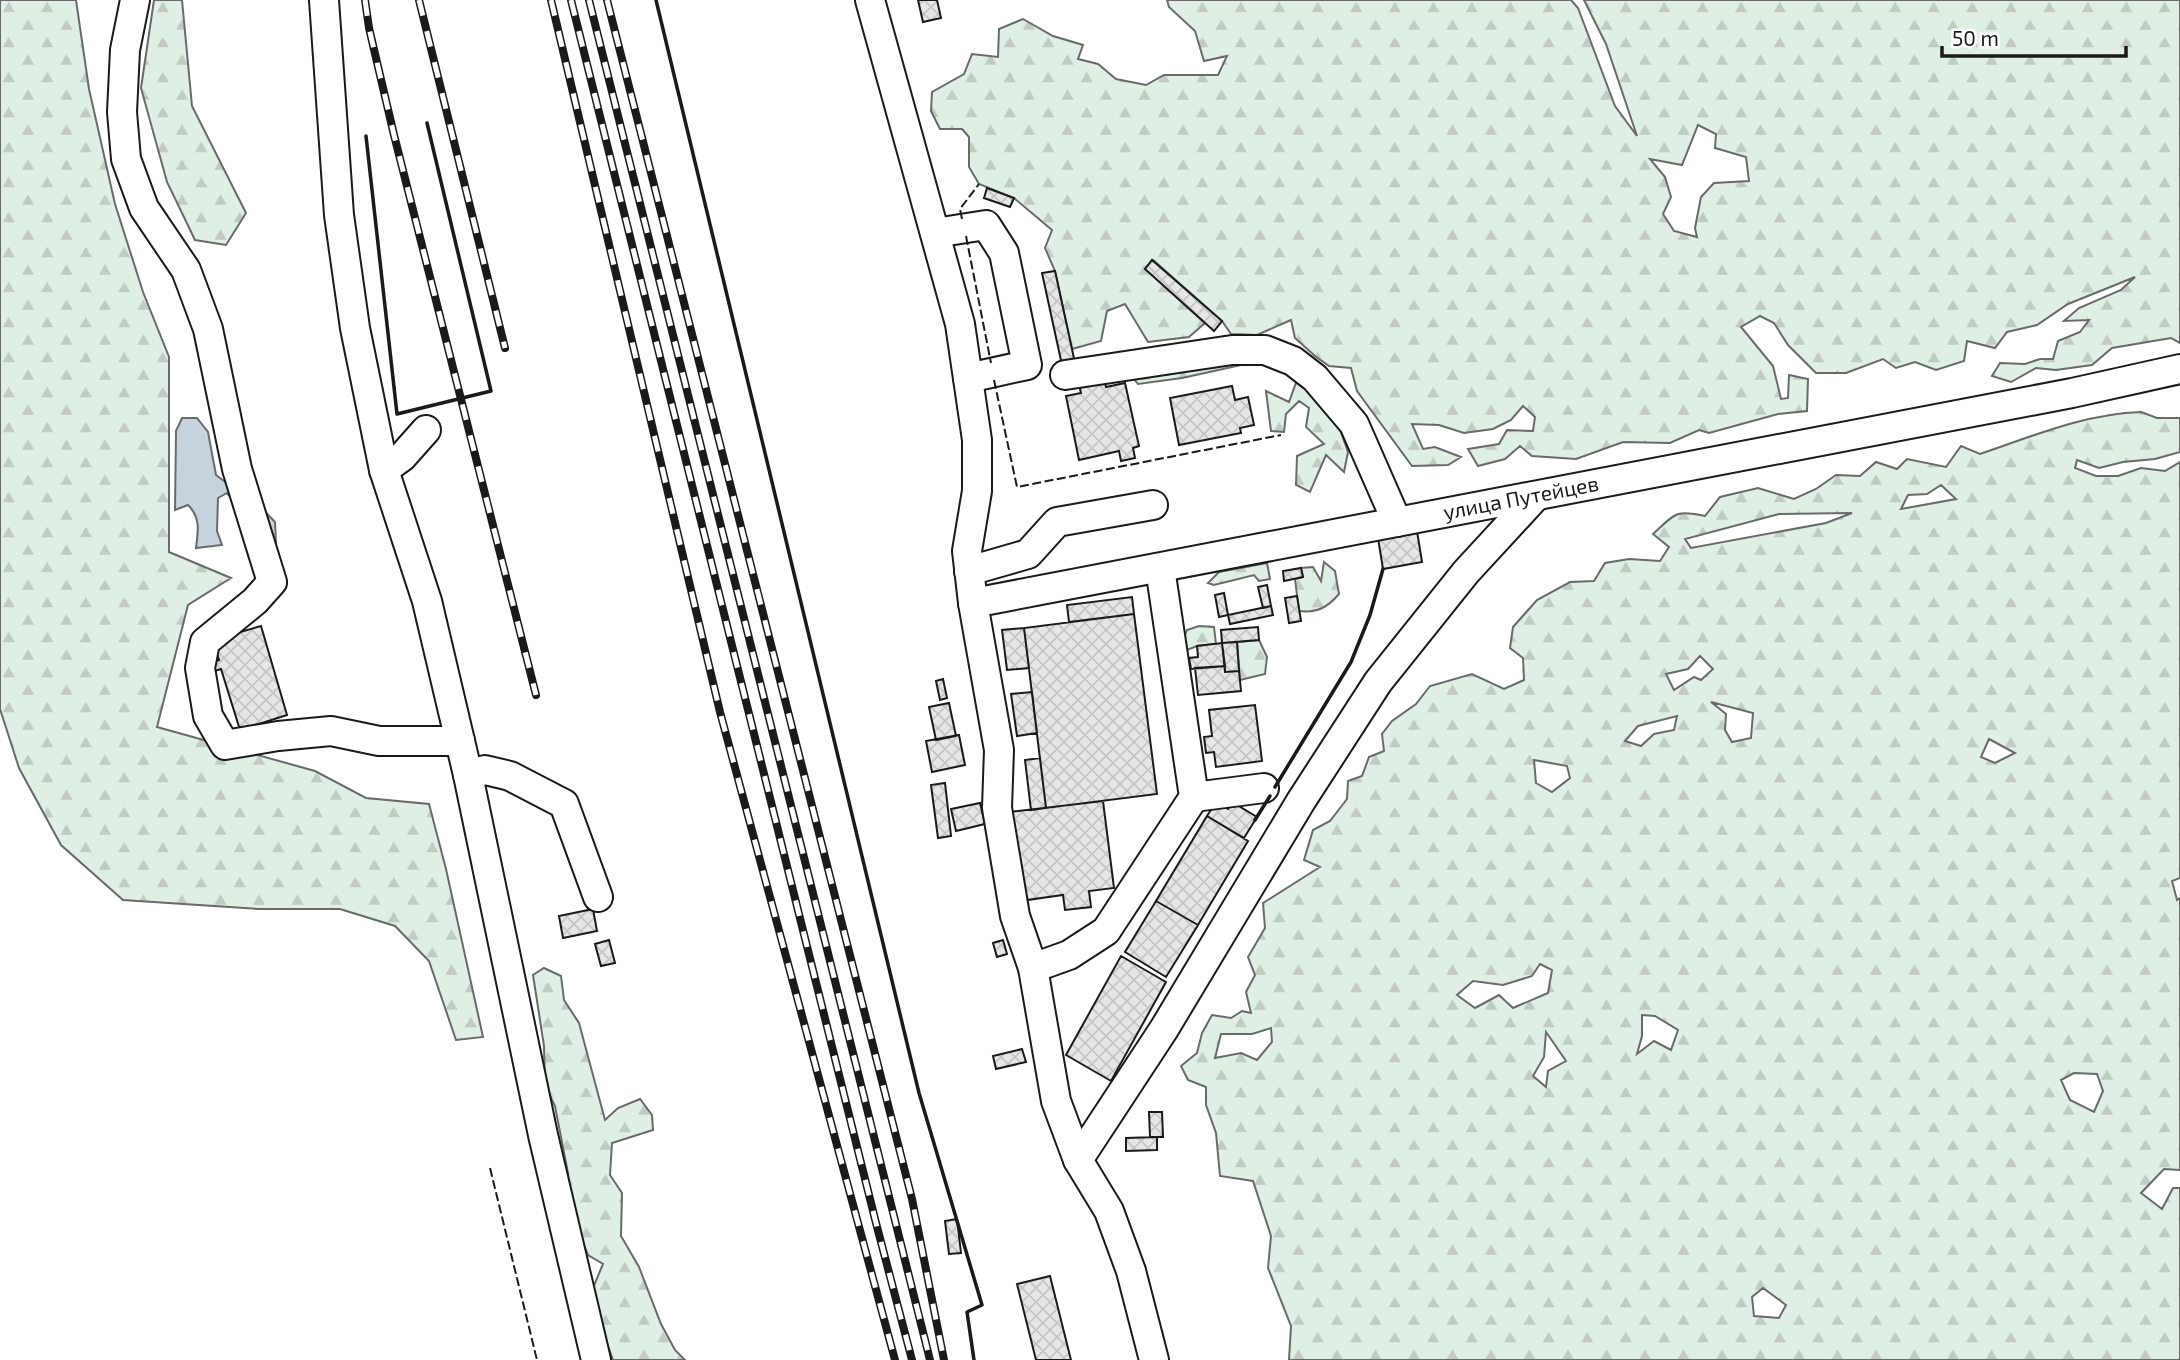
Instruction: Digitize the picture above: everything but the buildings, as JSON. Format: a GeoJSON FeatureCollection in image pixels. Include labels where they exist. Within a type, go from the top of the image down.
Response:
{"type":"FeatureCollection","features":[{"type":"Feature","properties":{"kind":"street"},"geometry":{"type":"LineString","coordinates":[[135,0],[125,50],[122,112],[126,159],[144,208],[186,270],[208,329],[237,469],[272,582],[255,601],[205,642],[200,668],[208,716],[225,745],[331,731],[379,741],[460,741]]}},
{"type":"Feature","properties":{"kind":"street"},"geometry":{"type":"LineString","coordinates":[[324,0],[340,215],[355,328],[384,470],[427,601],[468,775],[540,1122],[596,1360]]}},
{"type":"Feature","properties":{"kind":"street"},"geometry":{"type":"LineString","coordinates":[[870,0],[960,324],[977,440],[977,491],[967,551],[973,603],[999,750],[997,808],[1015,916],[1032,968],[1056,1101],[1078,1160],[1109,1211],[1131,1271],[1154,1360]]}},
{"type":"Feature","properties":{"kind":"street"},"geometry":{"type":"LineString","coordinates":[[935,233],[986,225],[1004,253],[1027,365],[968,377]]}},
{"type":"Feature","properties":{"kind":"street"},"geometry":{"type":"LineString","coordinates":[[1065,375],[1232,349],[1265,350],[1293,360],[1315,378],[1354,424],[1397,522]]}},
{"type":"Feature","properties":{"kind":"street","name":"улица Путейцев"},"geometry":{"type":"LineString","coordinates":[[973,603],[2071,393],[2180,369]]}},
{"type":"Feature","properties":{"kind":"street"},"geometry":{"type":"LineString","coordinates":[[384,470],[402,457],[426,430]]}},
{"type":"Feature","properties":{"kind":"street"},"geometry":{"type":"LineString","coordinates":[[1078,1160],[1164,1030],[1301,800],[1378,682],[1466,572],[1536,496]]}},
{"type":"Feature","properties":{"kind":"street"},"geometry":{"type":"LineString","coordinates":[[970,571],[1028,554],[1057,522],[1153,505]]}},
{"type":"Feature","properties":{"kind":"street"},"geometry":{"type":"LineString","coordinates":[[1032,968],[1069,955],[1106,931],[1194,797],[1160,568]]}},
{"type":"Feature","properties":{"kind":"street"},"geometry":{"type":"LineString","coordinates":[[468,775],[485,770],[510,776],[564,804],[598,897]]}},
{"type":"Feature","properties":{"kind":"street"},"geometry":{"type":"LineString","coordinates":[[1194,797],[1264,788]]}},
{"type":"Feature","properties":{"kind":"green space"},"geometry":{"type":"Polygon","coordinates":[[[0,0],[76,0],[89,89],[115,204],[143,292],[169,357],[169,552],[231,578],[188,605],[157,727],[315,771],[366,798],[429,804],[483,1037],[456,1040],[429,961],[395,926],[340,909],[258,909],[123,900],[61,845],[19,768],[0,709],[0,0]]]}},
{"type":"Feature","properties":{"kind":"green space"},"geometry":{"type":"Polygon","coordinates":[[[154,0],[182,0],[192,106],[246,213],[226,245],[195,240],[167,182],[141,88],[154,0]]]}},
{"type":"Feature","properties":{"kind":"green space"},"geometry":{"type":"Polygon","coordinates":[[[1167,0],[1571,0],[1578,8],[1615,106],[1637,136],[1606,44],[1584,0],[2180,0],[2180,343],[2171,338],[2112,348],[2092,365],[2056,370],[2036,368],[2011,382],[1992,376],[2000,363],[2025,364],[2040,359],[2053,359],[2058,341],[2080,332],[2089,320],[2064,321],[2079,308],[2121,290],[2135,277],[2068,304],[2037,325],[2007,332],[1995,348],[1967,341],[1964,361],[1936,370],[1915,362],[1896,368],[1883,359],[1846,373],[1816,373],[1788,345],[1774,323],[1760,316],[1741,327],[1773,366],[1781,399],[1788,398],[1789,375],[1808,379],[1807,411],[1778,414],[1709,433],[1699,430],[1670,443],[1623,442],[1576,459],[1532,456],[1520,446],[1505,459],[1478,466],[1468,449],[1499,444],[1507,430],[1533,431],[1535,417],[1523,406],[1511,420],[1493,429],[1464,433],[1439,425],[1412,424],[1423,449],[1435,447],[1461,457],[1448,465],[1412,466],[1357,391],[1351,368],[1329,366],[1315,356],[1295,338],[1291,320],[1257,335],[1231,334],[1222,321],[1153,260],[1145,269],[1205,323],[1189,337],[1148,342],[1125,304],[1107,311],[1101,341],[1072,349],[1055,271],[1045,248],[1052,230],[1014,198],[979,184],[969,167],[969,137],[962,129],[940,129],[931,111],[932,92],[964,74],[972,54],[998,57],[999,29],[1023,19],[1053,36],[1083,45],[1078,59],[1098,64],[1116,79],[1146,85],[1164,75],[1218,75],[1227,56],[1204,61],[1195,31],[1169,7],[1167,0]],[[1698,125],[1682,165],[1650,159],[1665,177],[1671,197],[1663,214],[1674,231],[1697,237],[1695,228],[1701,197],[1714,183],[1749,181],[1746,157],[1715,148],[1716,134],[1698,125]]]}},
{"type":"Feature","properties":{"kind":"green space"},"geometry":{"type":"Polygon","coordinates":[[[1240,357],[1250,363],[1182,378],[1138,384],[1130,374],[1240,357]]]}},
{"type":"Feature","properties":{"kind":"green space"},"geometry":{"type":"Polygon","coordinates":[[[1297,380],[1318,393],[1338,424],[1348,452],[1344,472],[1326,455],[1310,492],[1296,485],[1297,456],[1324,444],[1306,427],[1309,408],[1299,401],[1286,414],[1284,432],[1271,431],[1266,391],[1289,402],[1297,380]]]}},
{"type":"Feature","properties":{"kind":"green space"},"geometry":{"type":"Polygon","coordinates":[[[2141,412],[2157,418],[2180,418],[2180,452],[2099,468],[2077,460],[2075,468],[2096,476],[2118,476],[2141,468],[2165,471],[2180,462],[2180,878],[2172,881],[2177,900],[2180,898],[2180,1170],[2164,1169],[2141,1193],[2162,1209],[2173,1188],[2180,1188],[2180,1360],[1289,1360],[1291,1326],[1268,1268],[1271,1236],[1253,1181],[1220,1176],[1216,1133],[1206,1105],[1206,1087],[1188,1080],[1181,1066],[1197,1053],[1202,1033],[1212,1015],[1231,1018],[1242,1011],[1251,1013],[1246,992],[1255,975],[1248,957],[1265,928],[1263,903],[1320,867],[1304,860],[1313,830],[1330,821],[1347,799],[1348,781],[1362,776],[1369,757],[1384,751],[1382,734],[1392,721],[1416,704],[1430,686],[1472,674],[1504,689],[1524,680],[1523,658],[1510,648],[1513,627],[1537,600],[1570,582],[1594,581],[1605,563],[1629,559],[1660,561],[1669,547],[1653,534],[1676,515],[1687,513],[1705,516],[1720,497],[1758,488],[1794,499],[1816,489],[1836,475],[1860,476],[1876,462],[1897,469],[1907,459],[1946,467],[1961,446],[1980,454],[2079,421],[2141,412]],[[1941,485],[1927,494],[1908,495],[1901,509],[1956,499],[1941,485]],[[1852,513],[1779,514],[1685,539],[1691,548],[1826,523],[1852,513]],[[1700,656],[1688,669],[1666,674],[1674,690],[1694,677],[1701,680],[1713,669],[1700,656]],[[1711,702],[1726,714],[1725,730],[1732,742],[1751,738],[1753,713],[1711,702]],[[1677,716],[1638,726],[1625,741],[1641,746],[1654,734],[1674,730],[1677,716]],[[1989,739],[1981,757],[1995,763],[2015,753],[1989,739]],[[1534,760],[1536,783],[1552,792],[1570,778],[1567,766],[1534,760]],[[1540,964],[1532,976],[1503,985],[1473,981],[1457,995],[1475,1008],[1499,995],[1513,1008],[1548,993],[1552,970],[1540,964]],[[1642,1015],[1642,1036],[1637,1054],[1654,1041],[1671,1050],[1678,1030],[1655,1016],[1642,1015]],[[1271,1028],[1252,1034],[1221,1034],[1215,1058],[1241,1053],[1257,1060],[1272,1042],[1271,1028]],[[1546,1032],[1544,1057],[1533,1076],[1546,1087],[1548,1071],[1566,1061],[1546,1032]],[[2074,1073],[2061,1080],[2070,1100],[2094,1112],[2103,1091],[2097,1074],[2074,1073]],[[1763,1288],[1752,1297],[1754,1316],[1779,1318],[1786,1305],[1763,1288]]]}},
{"type":"Feature","properties":{"kind":"green space"},"geometry":{"type":"Polygon","coordinates":[[[1324,562],[1335,571],[1339,594],[1321,608],[1299,611],[1295,579],[1303,577],[1301,568],[1313,567],[1321,581],[1324,562]]]}},
{"type":"Feature","properties":{"kind":"green space"},"geometry":{"type":"Polygon","coordinates":[[[1267,563],[1270,579],[1259,581],[1254,575],[1214,585],[1208,583],[1219,572],[1267,563]]]}},
{"type":"Feature","properties":{"kind":"green space"},"geometry":{"type":"Polygon","coordinates":[[[1199,626],[1214,627],[1216,644],[1187,650],[1183,640],[1187,630],[1199,626]]]}},
{"type":"Feature","properties":{"kind":"green space"},"geometry":{"type":"Polygon","coordinates":[[[1259,640],[1267,657],[1265,674],[1240,680],[1237,642],[1259,640]]]}},
{"type":"Feature","properties":{"kind":"green space"},"geometry":{"type":"Polygon","coordinates":[[[544,968],[561,976],[564,1000],[579,1023],[605,1120],[618,1108],[640,1099],[652,1115],[653,1130],[612,1143],[610,1175],[622,1193],[621,1236],[639,1267],[661,1324],[675,1350],[685,1360],[613,1360],[604,1335],[593,1288],[603,1264],[588,1255],[570,1212],[568,1173],[555,1106],[545,1085],[544,1046],[533,975],[544,968]]]}},
{"type":"Feature","properties":{"kind":"shaded area"},"geometry":{"type":"Polygon","coordinates":[[[182,418],[197,418],[208,432],[216,475],[248,494],[275,522],[276,543],[266,550],[248,519],[227,493],[218,498],[217,531],[222,545],[196,548],[198,525],[195,515],[188,505],[175,510],[176,431],[182,418]]]}},
{"type":"Feature","properties":{"kind":"railway"},"geometry":{"type":"LineString","coordinates":[[365,0],[394,135],[536,695]]}},
{"type":"Feature","properties":{"kind":"railway"},"geometry":{"type":"LineString","coordinates":[[419,0],[505,348]]}},
{"type":"Feature","properties":{"kind":"railway"},"geometry":{"type":"LineString","coordinates":[[551,0],[720,712],[895,1360]]}},
{"type":"Feature","properties":{"kind":"railway"},"geometry":{"type":"LineString","coordinates":[[571,0],[912,1360]]}},
{"type":"Feature","properties":{"kind":"railway"},"geometry":{"type":"LineString","coordinates":[[589,0],[930,1360]]}},
{"type":"Feature","properties":{"kind":"railway"},"geometry":{"type":"LineString","coordinates":[[607,0],[912,1199],[944,1360]]}},
{"type":"Feature","properties":{"kind":"fence"},"geometry":{"type":"LineString","coordinates":[[962,219],[960,209],[979,184]]}},
{"type":"Feature","properties":{"kind":"fence"},"geometry":{"type":"LineString","coordinates":[[966,236],[991,363]]}},
{"type":"Feature","properties":{"kind":"fence"},"geometry":{"type":"LineString","coordinates":[[994,380],[1017,487],[1281,435]]}},
{"type":"Feature","properties":{"kind":"fence"},"geometry":{"type":"LineString","coordinates":[[490,1168],[537,1360]]}},
{"type":"Feature","properties":{"kind":"wall"},"geometry":{"type":"LineString","coordinates":[[656,0],[919,1093],[982,1305],[967,1312],[974,1360]]}},
{"type":"Feature","properties":{"kind":"wall"},"geometry":{"type":"LineString","coordinates":[[366,136],[397,414],[491,391],[427,123]]}},
{"type":"Feature","properties":{"kind":"wall"},"geometry":{"type":"LineString","coordinates":[[1275,787],[1351,662],[1370,615],[1383,569]]}},
{"type":"Feature","properties":{"kind":"wall"},"geometry":{"type":"LineString","coordinates":[[1255,820],[1270,796]]}}]}
